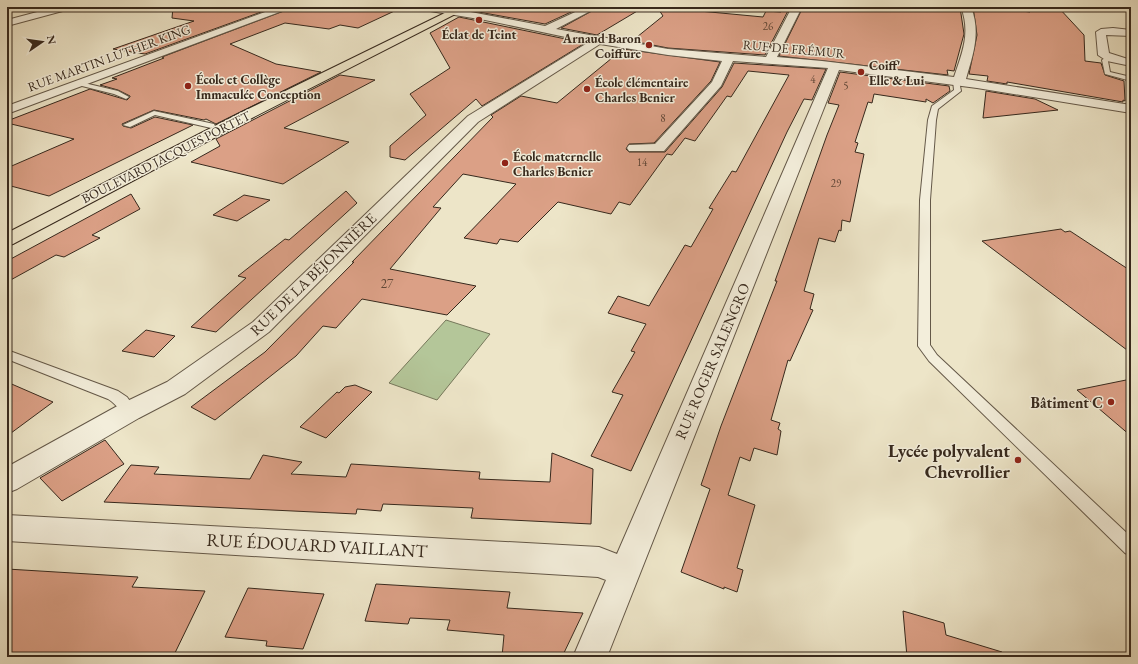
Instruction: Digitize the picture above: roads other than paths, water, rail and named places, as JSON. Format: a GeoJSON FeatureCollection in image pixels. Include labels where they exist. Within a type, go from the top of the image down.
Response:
{"type":"FeatureCollection","features":[{"type":"Feature","properties":{"kind":"main road","name":"BOULEVARD JACQUES PORTET"},"geometry":{"type":"LineString","coordinates":[[7,229],[212,126],[454,9]]}},
{"type":"Feature","properties":{"kind":"main road","name":"BOULEVARD JACQUES PORTET"},"geometry":{"type":"LineString","coordinates":[[7,240],[454,9]]}},
{"type":"Feature","properties":{"kind":"street"},"geometry":{"type":"LineString","coordinates":[[7,23],[67,7]]}},
{"type":"Feature","properties":{"kind":"street","name":"RUE MARTIN LUTHER KING"},"geometry":{"type":"LineString","coordinates":[[7,110],[288,7]]}},
{"type":"Feature","properties":{"kind":"street","name":"RUE DE FRÉMUR"},"geometry":{"type":"LineString","coordinates":[[424,7],[454,9],[547,30],[669,52],[835,66],[958,81],[1050,94],[1131,110]]}},
{"type":"Feature","properties":{"kind":"street"},"geometry":{"type":"LineString","coordinates":[[547,30],[593,7]]}},
{"type":"Feature","properties":{"kind":"street"},"geometry":{"type":"LineString","coordinates":[[771,60],[773,53],[797,7]]}},
{"type":"Feature","properties":{"kind":"street"},"geometry":{"type":"LineString","coordinates":[[958,81],[971,42],[969,15],[966,7]]}},
{"type":"Feature","properties":{"kind":"street"},"geometry":{"type":"LineString","coordinates":[[1131,33],[1113,31],[1101,32],[1104,55],[1111,59],[1131,63]]}},
{"type":"Feature","properties":{"kind":"street","name":"RUE DE LA BÉJONNIÈRE"},"geometry":{"type":"LineString","coordinates":[[7,481],[130,410],[176,388],[207,368],[256,331],[472,119],[599,40]]}},
{"type":"Feature","properties":{"kind":"street"},"geometry":{"type":"LineString","coordinates":[[634,148],[659,148],[716,83],[729,57]]}},
{"type":"Feature","properties":{"kind":"street","name":"RUE ROGER SALENGRO"},"geometry":{"type":"LineString","coordinates":[[590,657],[835,66]]}},
{"type":"Feature","properties":{"kind":"street","name":"RUE ÉDOUARD VAILLANT"},"geometry":{"type":"LineString","coordinates":[[7,528],[599,562],[624,572]]}},
{"type":"Feature","properties":{"kind":"lane"},"geometry":{"type":"LineString","coordinates":[[1111,59],[1105,60],[1107,73],[1131,79]]}},
{"type":"Feature","properties":{"kind":"lane"},"geometry":{"type":"LineString","coordinates":[[958,81],[958,91],[935,108],[932,120],[925,200],[924,346],[933,358],[1131,548]]}},
{"type":"Feature","properties":{"kind":"lane"},"geometry":{"type":"LineString","coordinates":[[80,84],[116,92],[126,97]]}},
{"type":"Feature","properties":{"kind":"lane"},"geometry":{"type":"LineString","coordinates":[[127,125],[154,113],[212,126]]}},
{"type":"Feature","properties":{"kind":"lane"},"geometry":{"type":"LineString","coordinates":[[7,354],[113,395],[130,410]]}},
{"type":"Feature","properties":{"kind":"place","name":"Éclat de Teint"},"geometry":{"type":"Point","coordinates":[479,20]}},
{"type":"Feature","properties":{"kind":"place","name":"Arnaud Baron Coiffure"},"geometry":{"type":"Point","coordinates":[649,45]}},
{"type":"Feature","properties":{"kind":"place","name":"Coiff' Elle & Lui"},"geometry":{"type":"Point","coordinates":[861,72]}},
{"type":"Feature","properties":{"kind":"place","name":"École et Collège Immaculée Conception"},"geometry":{"type":"Point","coordinates":[188,86]}},
{"type":"Feature","properties":{"kind":"place","name":"École élémentaire Charles Benier"},"geometry":{"type":"Point","coordinates":[587,89]}},
{"type":"Feature","properties":{"kind":"place","name":"École maternelle Charles Benier"},"geometry":{"type":"Point","coordinates":[505,163]}},
{"type":"Feature","properties":{"kind":"place","name":"Bâtiment C"},"geometry":{"type":"Point","coordinates":[1111,402]}},
{"type":"Feature","properties":{"kind":"place","name":"Lycée polyvalent Chevrollier"},"geometry":{"type":"Point","coordinates":[1018,460]}}]}
